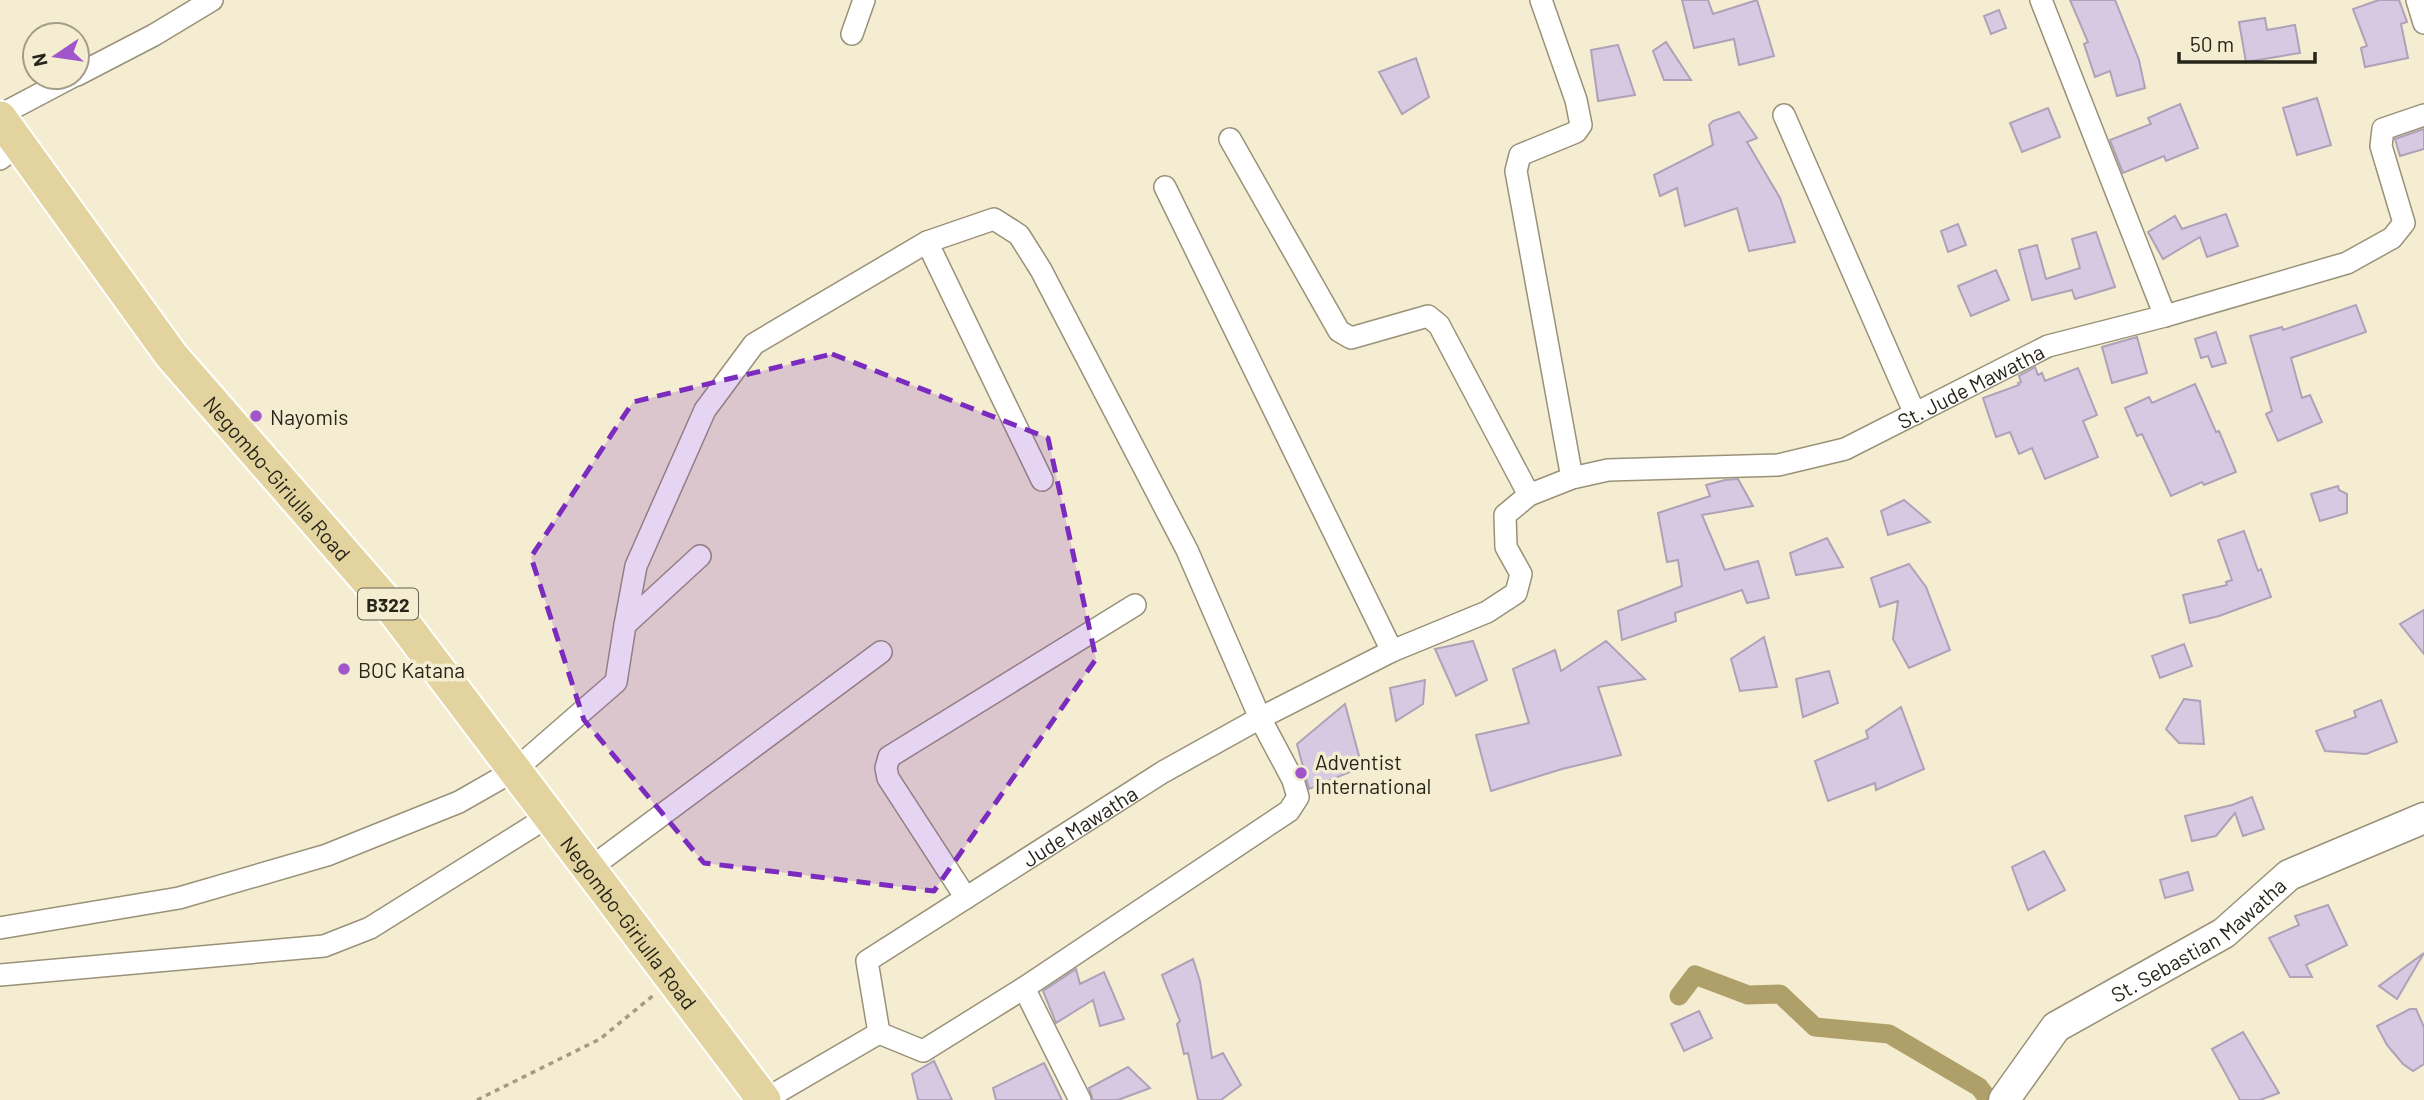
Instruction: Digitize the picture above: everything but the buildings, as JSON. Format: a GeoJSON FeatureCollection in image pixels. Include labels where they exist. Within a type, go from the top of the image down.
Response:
{"type":"FeatureCollection","features":[{"type":"Feature","properties":{"kind":"main road","name":"Negombo-Giriulla Road"},"geometry":{"type":"LineString","coordinates":[[0,116],[10,152],[171,355],[395,612],[764,1100]]}},
{"type":"Feature","properties":{"kind":"street"},"geometry":{"type":"LineString","coordinates":[[91,67],[212,0]]}},
{"type":"Feature","properties":{"kind":"street"},"geometry":{"type":"LineString","coordinates":[[852,34],[864,0]]}},
{"type":"Feature","properties":{"kind":"street"},"geometry":{"type":"LineString","coordinates":[[1541,0],[1576,100],[1581,125],[1576,132],[1520,155],[1516,171],[1572,478]]}},
{"type":"Feature","properties":{"kind":"street"},"geometry":{"type":"LineString","coordinates":[[2041,0],[2165,316]]}},
{"type":"Feature","properties":{"kind":"street"},"geometry":{"type":"LineString","coordinates":[[2417,0],[2424,23]]}},
{"type":"Feature","properties":{"kind":"street"},"geometry":{"type":"LineString","coordinates":[[0,116],[47,91]]}},
{"type":"Feature","properties":{"kind":"street"},"geometry":{"type":"LineString","coordinates":[[1784,115],[1915,414]]}},
{"type":"Feature","properties":{"kind":"street","name":"St. Jude Mawatha"},"geometry":{"type":"LineString","coordinates":[[1487,612],[1516,593],[1521,574],[1506,547],[1505,515],[1529,495],[1572,478],[1608,470],[1778,465],[1845,449],[2048,346],[2165,316],[2347,263],[2392,238],[2404,223],[2381,146],[2383,129],[2424,115]]}},
{"type":"Feature","properties":{"kind":"street"},"geometry":{"type":"LineString","coordinates":[[1230,139],[1339,331],[1351,338],[1428,316],[1439,325],[1529,495]]}},
{"type":"Feature","properties":{"kind":"street"},"geometry":{"type":"LineString","coordinates":[[1165,187],[1392,651]]}},
{"type":"Feature","properties":{"kind":"street"},"geometry":{"type":"LineString","coordinates":[[0,928],[179,898],[327,855],[459,803],[515,770],[616,682],[636,566],[705,410],[754,344],[927,242],[994,219],[1019,235],[1041,270],[1187,550],[1260,718],[1293,780],[1298,797],[1289,811],[1024,988],[923,1051],[879,1032],[764,1100]]}},
{"type":"Feature","properties":{"kind":"street"},"geometry":{"type":"LineString","coordinates":[[927,242],[1042,480]]}},
{"type":"Feature","properties":{"kind":"street"},"geometry":{"type":"LineString","coordinates":[[625,625],[700,556]]}},
{"type":"Feature","properties":{"kind":"street"},"geometry":{"type":"LineString","coordinates":[[966,898],[888,778],[886,768],[889,757],[1135,605]]}},
{"type":"Feature","properties":{"kind":"street","name":"Jude Mawatha"},"geometry":{"type":"LineString","coordinates":[[879,1032],[867,961],[1163,772],[1260,718],[1392,651],[1487,612]]}},
{"type":"Feature","properties":{"kind":"street"},"geometry":{"type":"LineString","coordinates":[[589,869],[881,652]]}},
{"type":"Feature","properties":{"kind":"street"},"geometry":{"type":"LineString","coordinates":[[0,975],[324,946],[369,928],[549,816]]}},
{"type":"Feature","properties":{"kind":"street","name":"St. Sebastian Mawatha"},"geometry":{"type":"LineString","coordinates":[[2012,1088],[2056,1027],[2224,933],[2289,874],[2424,818]]}},
{"type":"Feature","properties":{"kind":"street"},"geometry":{"type":"LineString","coordinates":[[1024,988],[1080,1100]]}},
{"type":"Feature","properties":{"kind":"path"},"geometry":{"type":"LineString","coordinates":[[477,1100],[600,1039],[673,979]]}},
{"type":"Feature","properties":{"kind":"highlighted area"},"geometry":{"type":"Polygon","coordinates":[[[832,354],[1048,438],[1096,659],[934,891],[704,863],[584,720],[531,557],[633,402],[832,354]]]}},
{"type":"Feature","properties":{"kind":"waterway"},"geometry":{"type":"LineString","coordinates":[[1679,996],[1695,975],[1748,995],[1780,994],[1815,1027],[1889,1034],[1979,1087],[1989,1100]]}},
{"type":"Feature","properties":{"kind":"place","name":"Nayomis"},"geometry":{"type":"Point","coordinates":[256,416]}},
{"type":"Feature","properties":{"kind":"place","name":"BOC Katana"},"geometry":{"type":"Point","coordinates":[344,669]}},
{"type":"Feature","properties":{"kind":"place","name":"Adventist International"},"geometry":{"type":"Point","coordinates":[1301,773]}}]}
